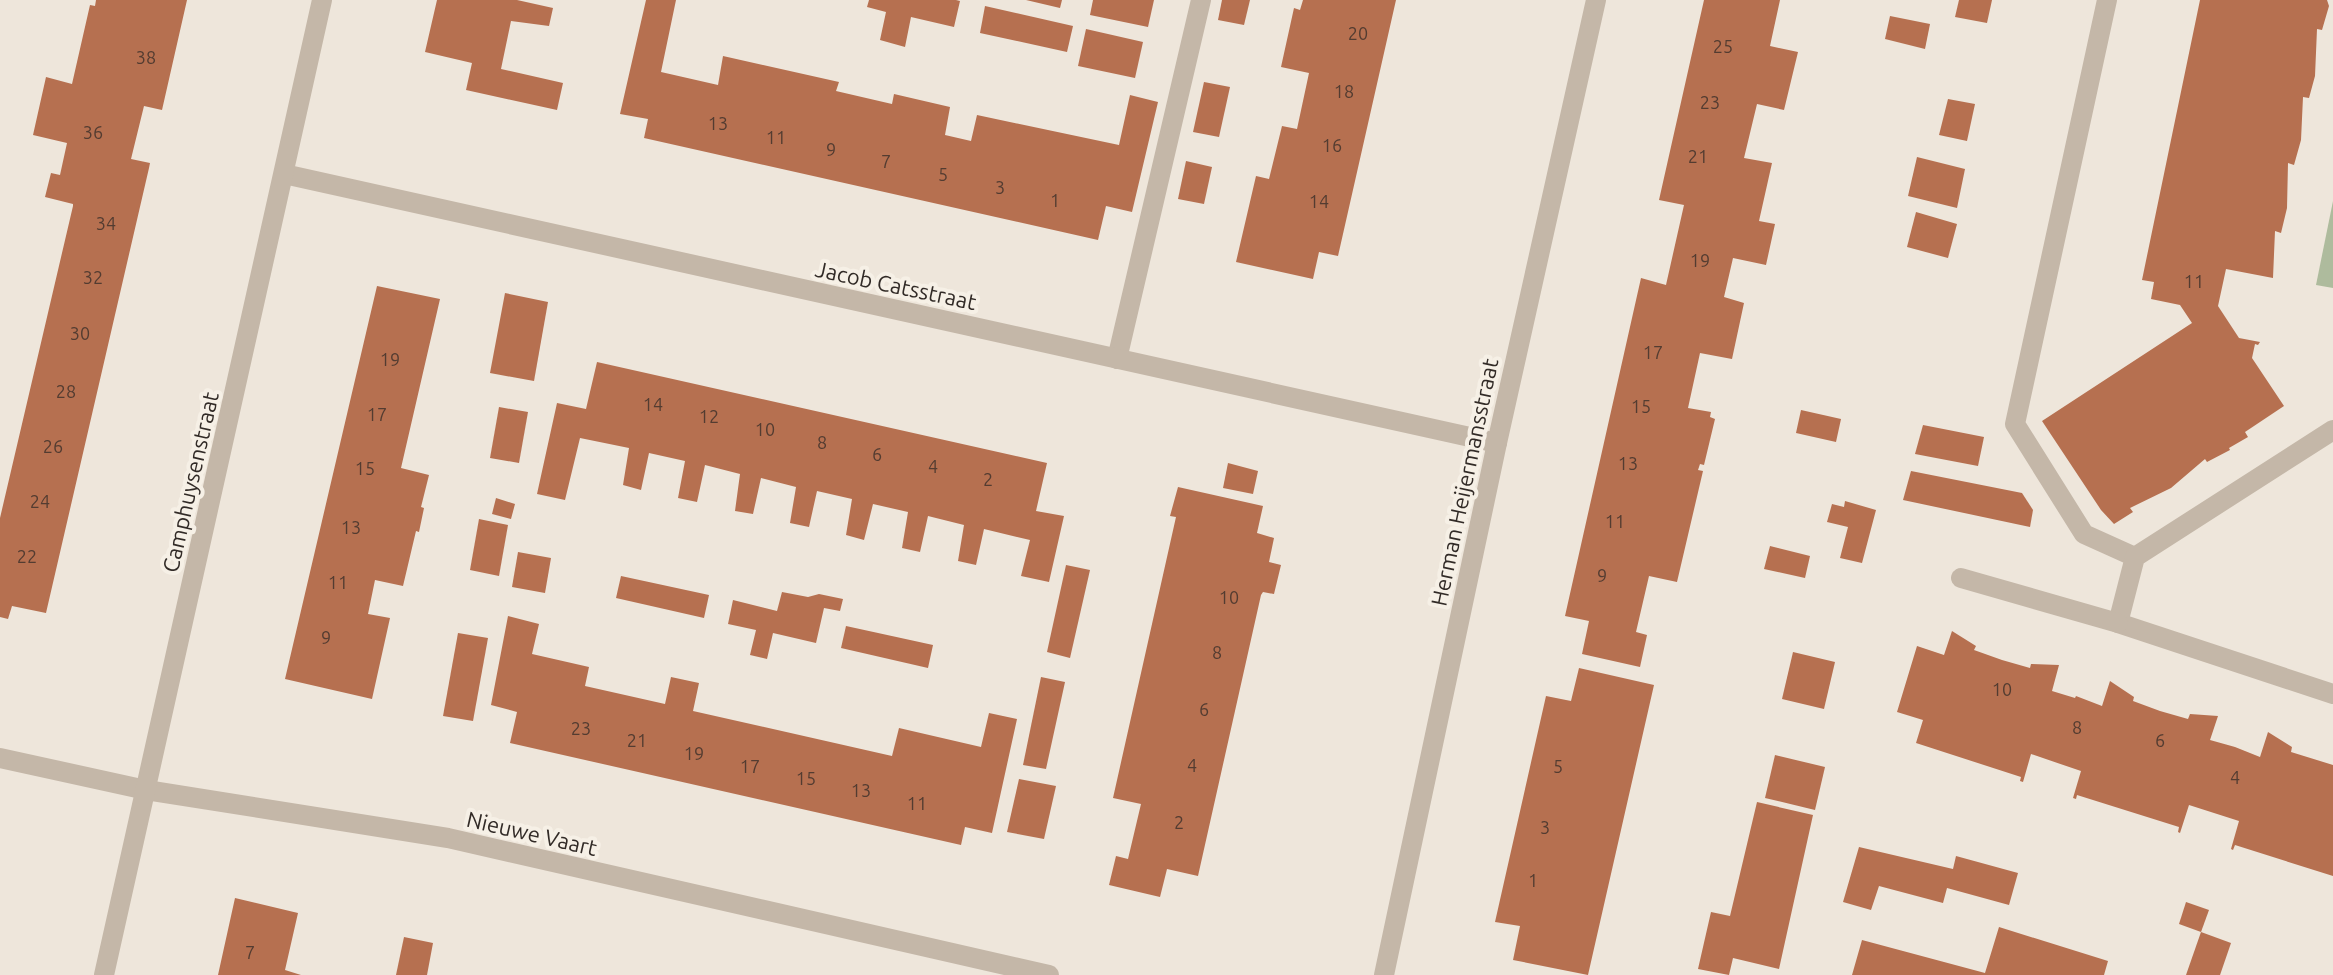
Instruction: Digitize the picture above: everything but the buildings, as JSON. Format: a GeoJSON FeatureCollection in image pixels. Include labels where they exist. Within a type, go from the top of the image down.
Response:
{"type":"FeatureCollection","features":[{"type":"Feature","properties":{"kind":"street","name":"Camphuysenstraat"},"geometry":{"type":"LineString","coordinates":[[104,975],[322,0]]}},
{"type":"Feature","properties":{"kind":"street"},"geometry":{"type":"LineString","coordinates":[[1117,359],[1201,0]]}},
{"type":"Feature","properties":{"kind":"street","name":"Herman Heijermansstraat"},"geometry":{"type":"LineString","coordinates":[[1384,975],[1497,443],[1596,0]]}},
{"type":"Feature","properties":{"kind":"street"},"geometry":{"type":"LineString","coordinates":[[2107,0],[2015,424],[2084,534],[2135,557]]}},
{"type":"Feature","properties":{"kind":"street","name":"Jacob Catsstraat"},"geometry":{"type":"LineString","coordinates":[[284,174],[1497,443]]}},
{"type":"Feature","properties":{"kind":"street"},"geometry":{"type":"LineString","coordinates":[[2118,623],[2135,557],[2333,430]]}},
{"type":"Feature","properties":{"kind":"street"},"geometry":{"type":"LineString","coordinates":[[1961,578],[2118,623],[2333,694]]}},
{"type":"Feature","properties":{"kind":"street","name":"Nieuwe Vaart"},"geometry":{"type":"LineString","coordinates":[[0,758],[146,790],[448,838],[1049,975]]}},
{"type":"Feature","properties":{"kind":"green space"},"geometry":{"type":"Polygon","coordinates":[[[2333,201],[2333,288],[2316,285],[2333,201]]]}}]}
